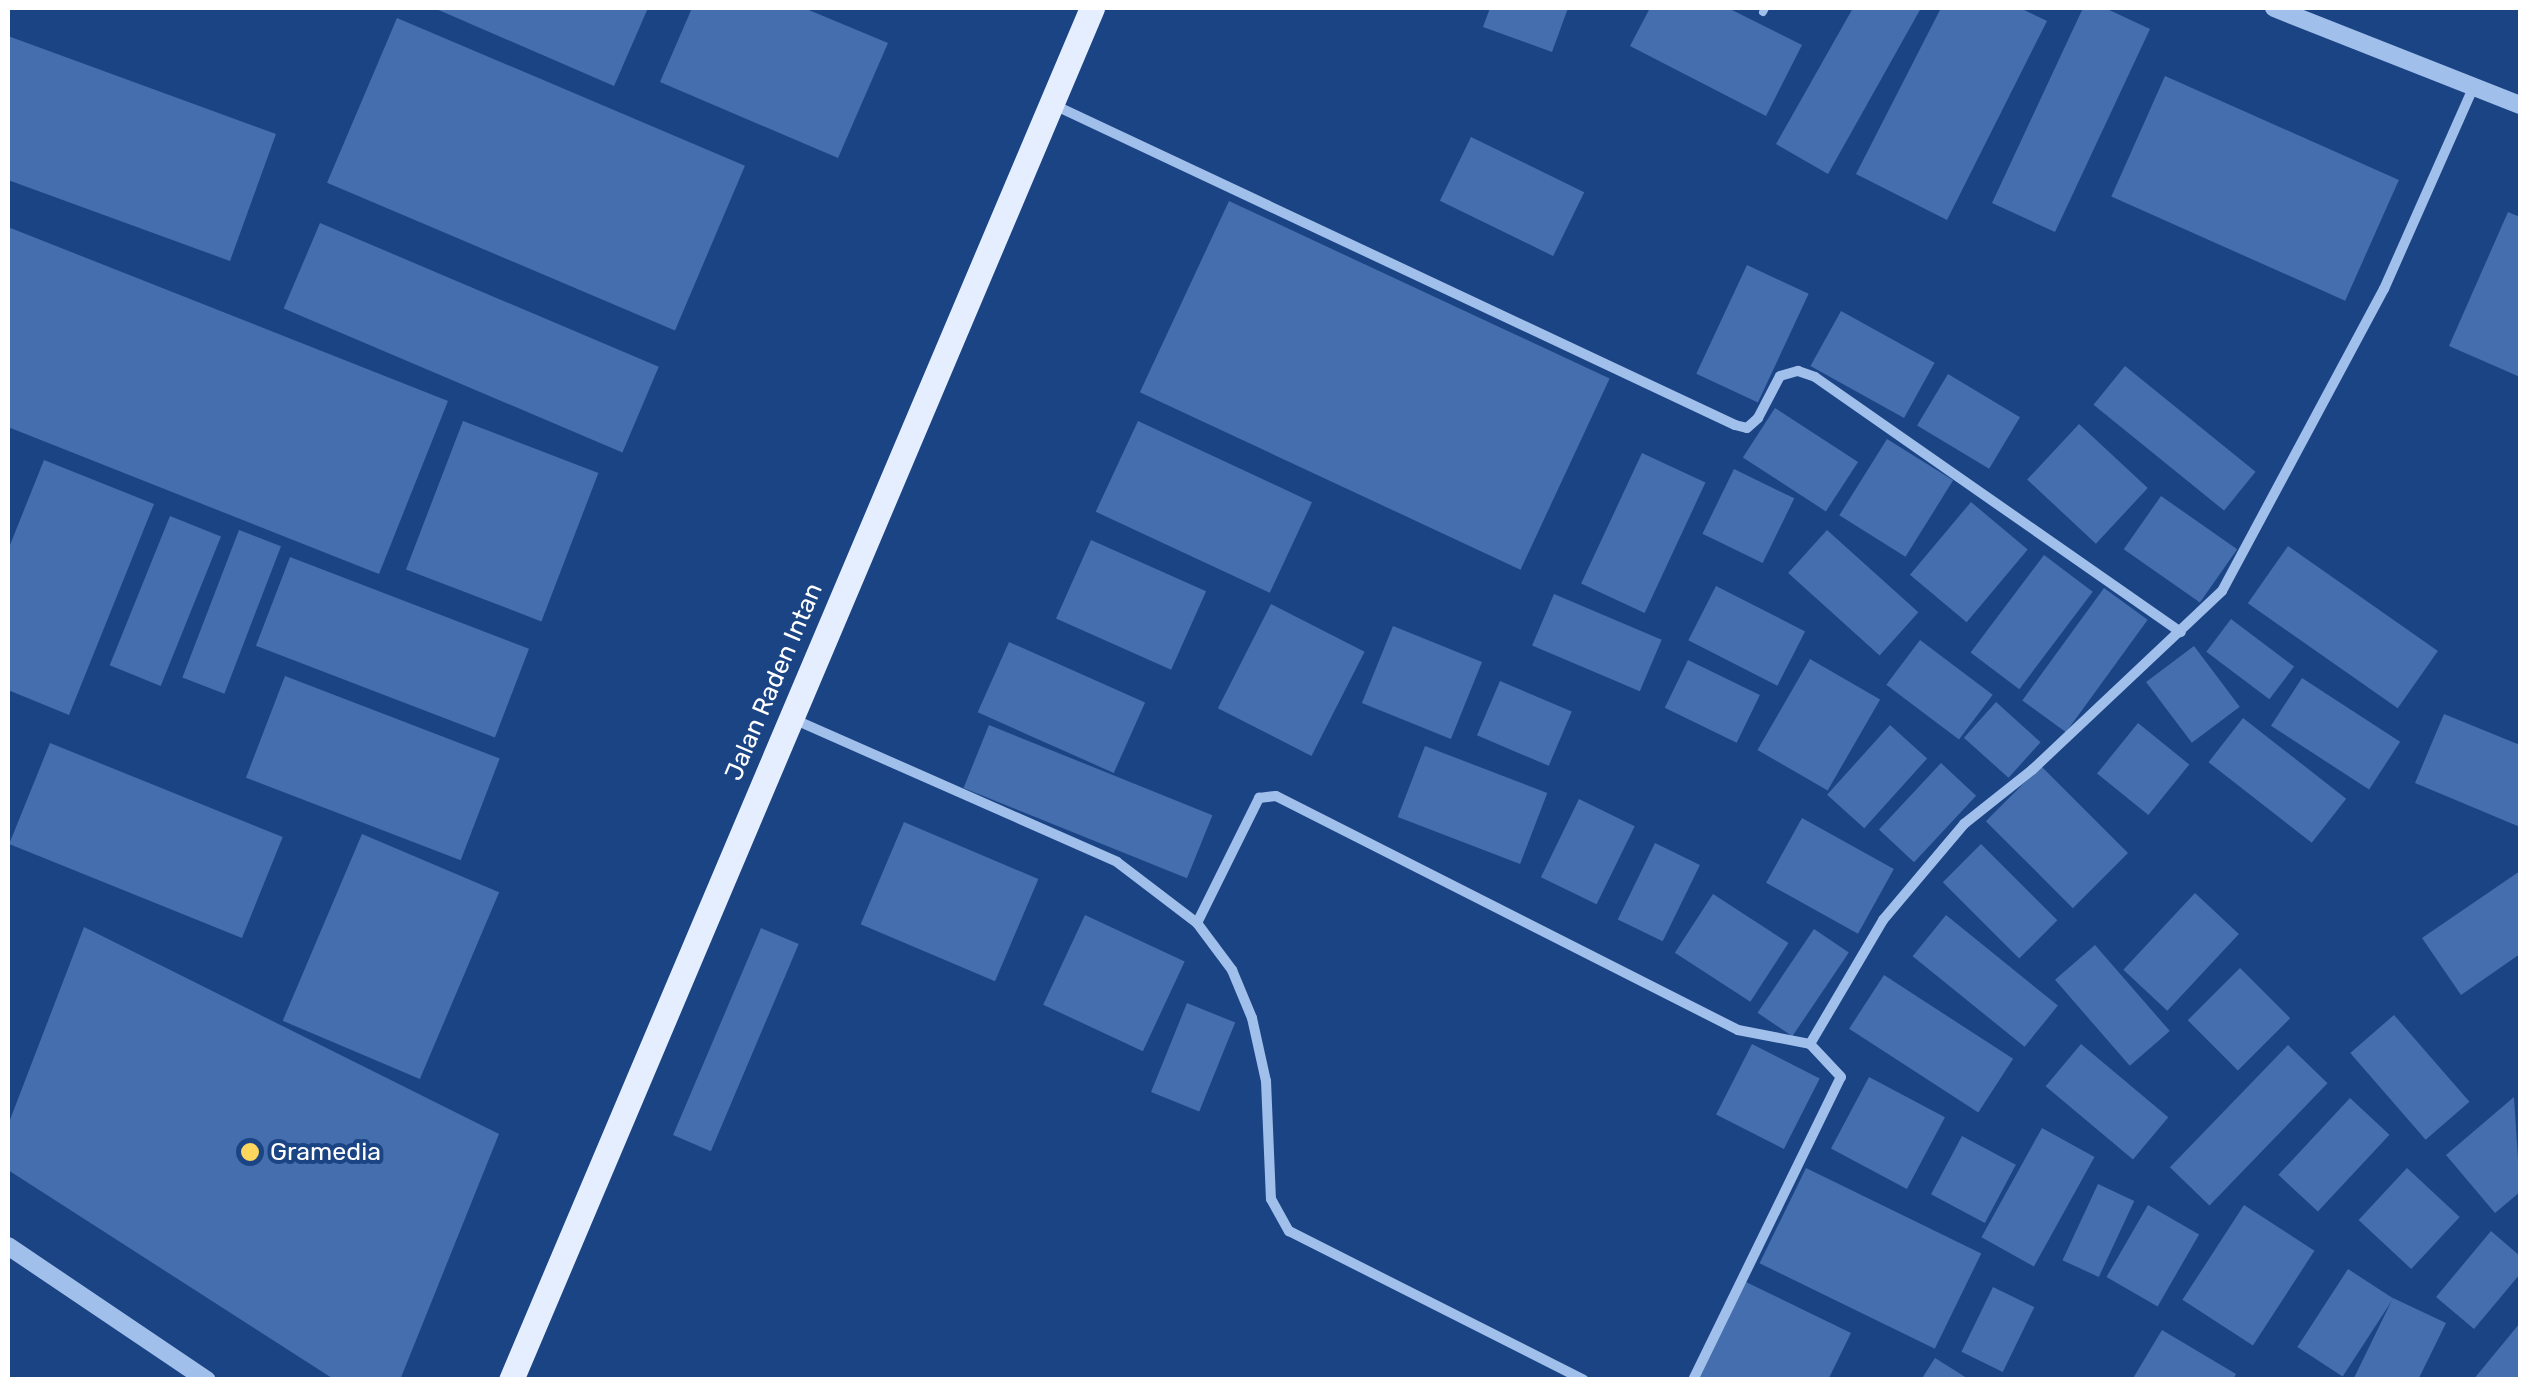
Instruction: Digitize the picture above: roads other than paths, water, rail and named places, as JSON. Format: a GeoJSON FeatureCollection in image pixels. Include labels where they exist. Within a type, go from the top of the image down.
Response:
{"type":"FeatureCollection","features":[{"type":"Feature","properties":{"kind":"main road","name":"Jalan Raden Intan"},"geometry":{"type":"LineString","coordinates":[[511,1380],[1092,8]]}},
{"type":"Feature","properties":{"kind":"street"},"geometry":{"type":"LineString","coordinates":[[2274,8],[2520,105]]}},
{"type":"Feature","properties":{"kind":"street"},"geometry":{"type":"LineString","coordinates":[[1810,1044],[1883,920],[1964,824],[2222,591],[2384,288],[2474,86]]}},
{"type":"Feature","properties":{"kind":"street"},"geometry":{"type":"LineString","coordinates":[[1052,103],[1736,426],[1747,428],[1758,418],[1780,376],[1798,371],[1815,378],[2181,632]]}},
{"type":"Feature","properties":{"kind":"street"},"geometry":{"type":"LineString","coordinates":[[791,718],[1117,862],[1197,923],[1232,970],[1252,1018],[1266,1081],[1271,1200],[1289,1231],[1584,1380]]}},
{"type":"Feature","properties":{"kind":"street"},"geometry":{"type":"LineString","coordinates":[[1197,923],[1259,798],[1276,796],[1738,1030],[1810,1044],[1841,1077],[1694,1380]]}},
{"type":"Feature","properties":{"kind":"street"},"geometry":{"type":"LineString","coordinates":[[8,1246],[207,1380]]}},
{"type":"Feature","properties":{"kind":"place","name":"Gramedia"},"geometry":{"type":"Point","coordinates":[250,1152]}}]}
